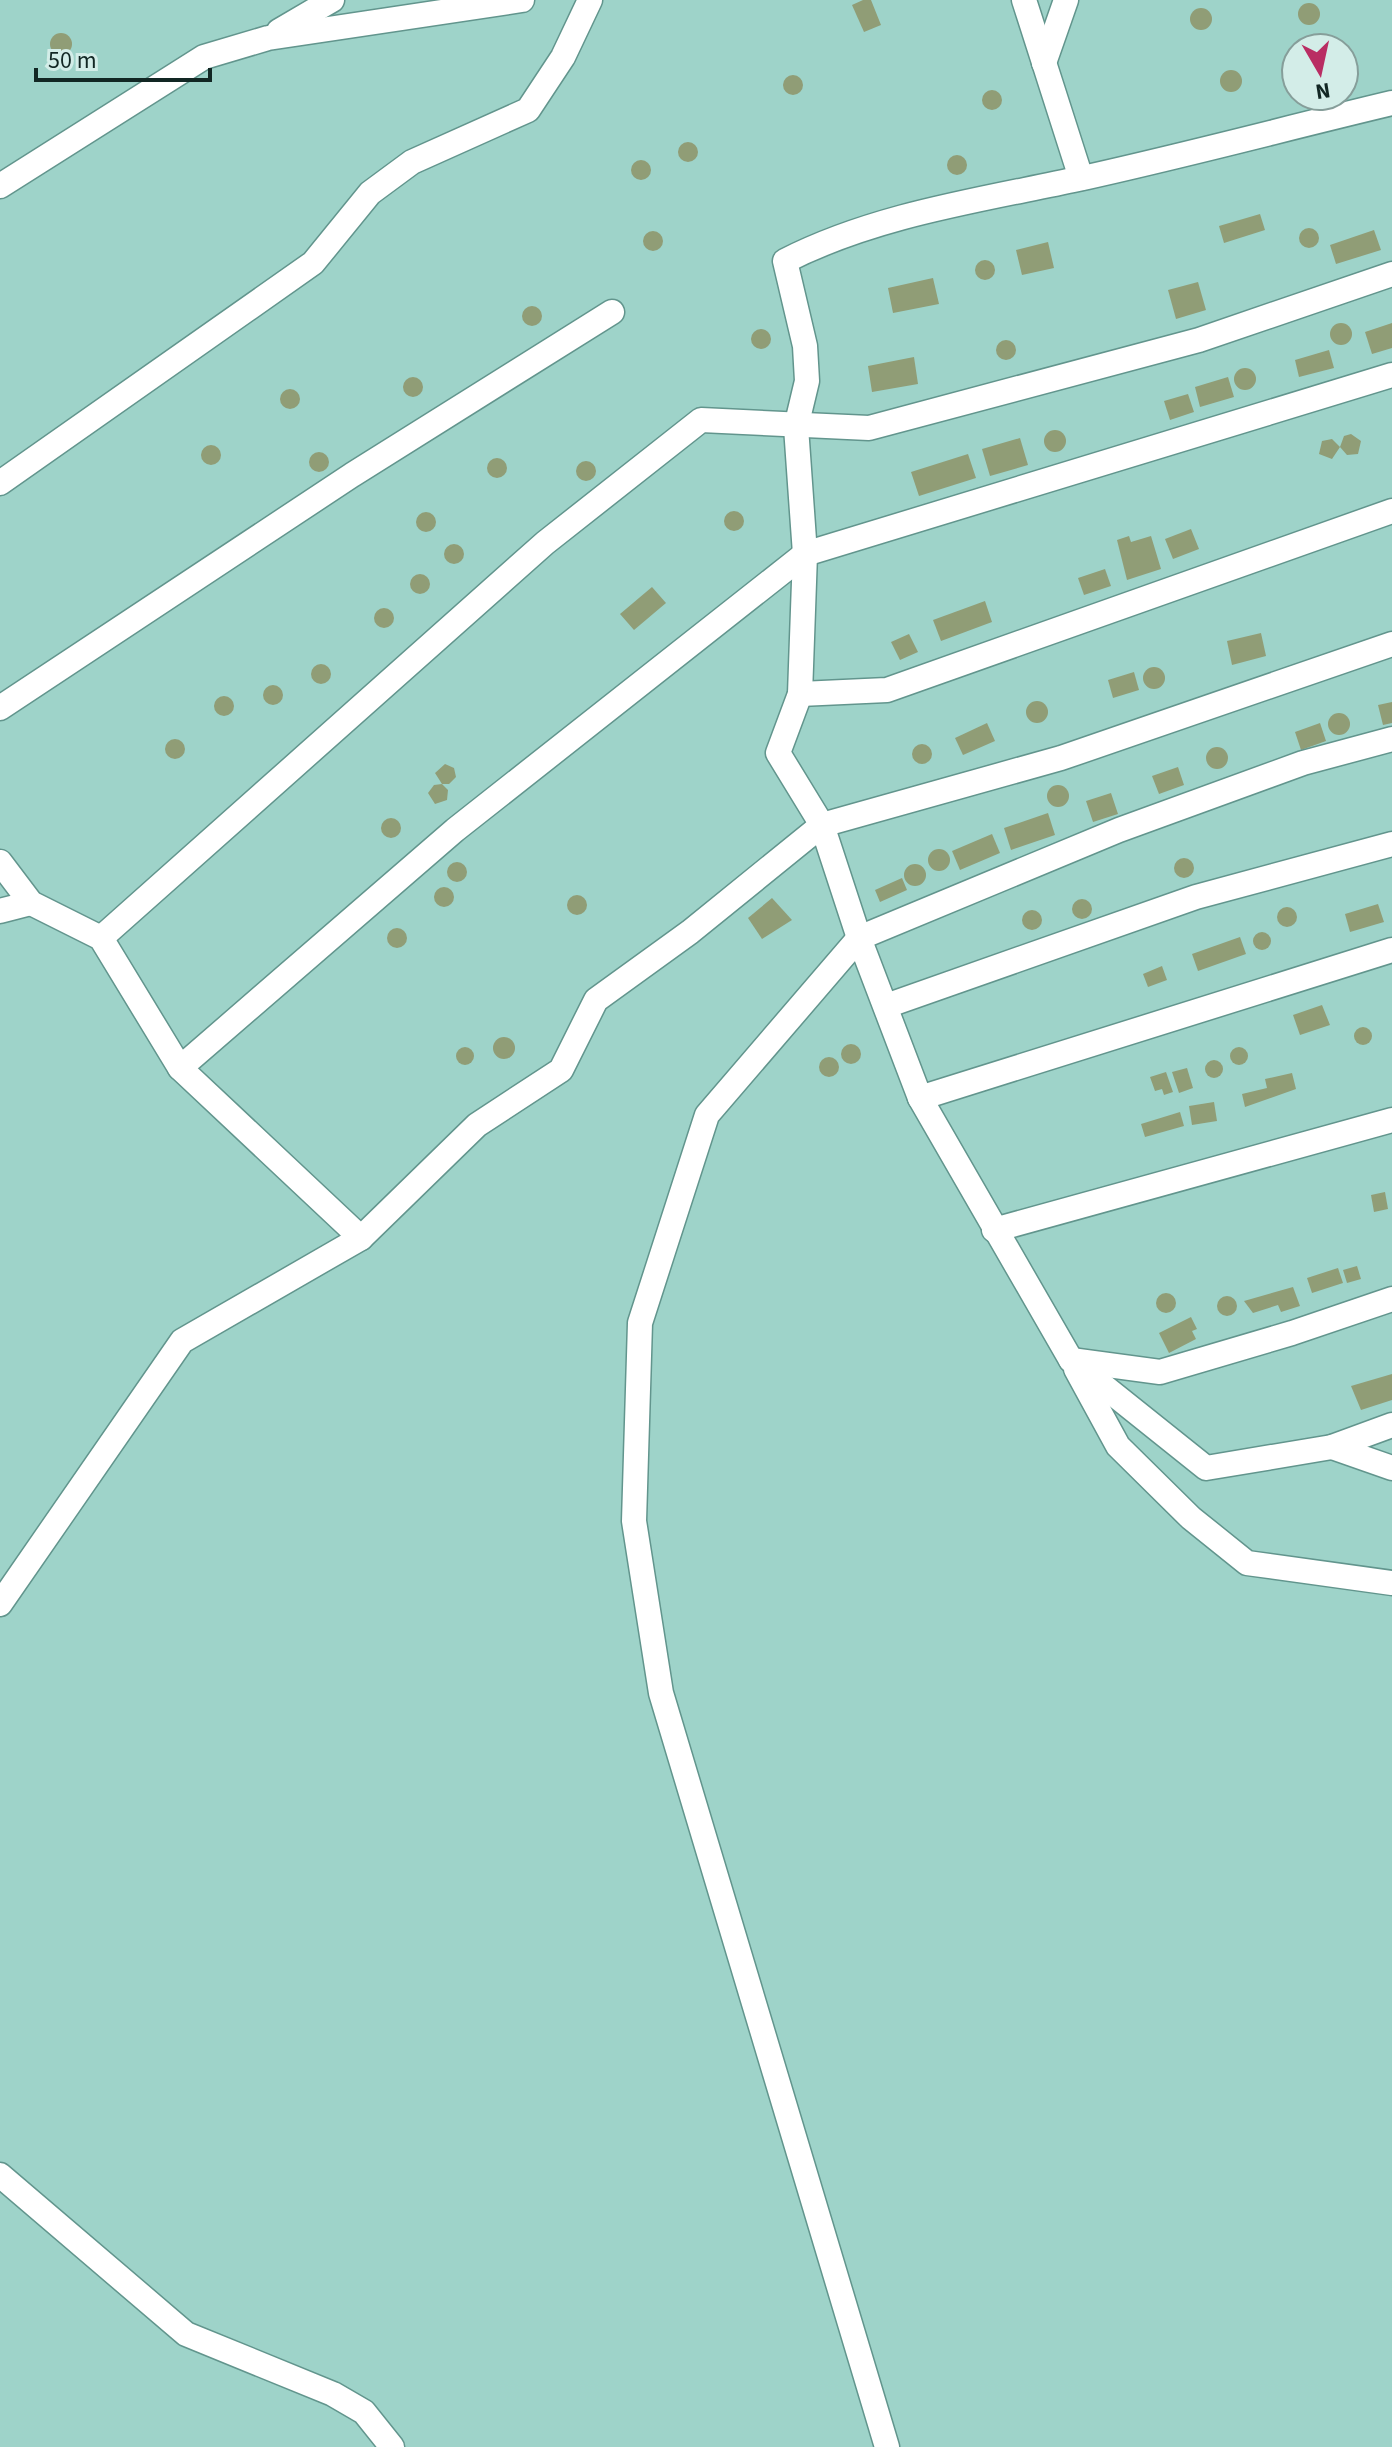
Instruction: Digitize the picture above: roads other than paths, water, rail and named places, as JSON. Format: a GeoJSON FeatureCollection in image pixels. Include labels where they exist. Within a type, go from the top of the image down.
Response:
{"type":"FeatureCollection","features":[{"type":"Feature","properties":{"kind":"street"},"geometry":{"type":"LineString","coordinates":[[268,38],[332,0]]}},
{"type":"Feature","properties":{"kind":"street"},"geometry":{"type":"LineString","coordinates":[[0,186],[204,57],[268,38],[522,0]]}},
{"type":"Feature","properties":{"kind":"street"},"geometry":{"type":"LineString","coordinates":[[0,483],[313,263],[370,193],[412,162],[528,110],[563,57],[590,0]]}},
{"type":"Feature","properties":{"kind":"street"},"geometry":{"type":"LineString","coordinates":[[1024,0],[1081,178]]}},
{"type":"Feature","properties":{"kind":"street"},"geometry":{"type":"LineString","coordinates":[[1044,63],[1066,0]]}},
{"type":"Feature","properties":{"kind":"street"},"geometry":{"type":"LineString","coordinates":[[1392,103],[935,210],[820,243],[785,261],[805,346],[807,381],[796,427],[805,554],[800,694],[778,753],[822,825],[859,938],[920,1098],[1118,1446],[1191,1518],[1247,1563],[1392,1583]]}},
{"type":"Feature","properties":{"kind":"street"},"geometry":{"type":"LineString","coordinates":[[101,938],[545,543],[701,420],[796,427],[869,428],[1199,340],[1392,274]]}},
{"type":"Feature","properties":{"kind":"street"},"geometry":{"type":"LineString","coordinates":[[0,708],[352,475],[612,312]]}},
{"type":"Feature","properties":{"kind":"street"},"geometry":{"type":"LineString","coordinates":[[180,1068],[455,830],[805,554],[1392,375]]}},
{"type":"Feature","properties":{"kind":"street"},"geometry":{"type":"LineString","coordinates":[[800,694],[887,690],[1392,511]]}},
{"type":"Feature","properties":{"kind":"street"},"geometry":{"type":"LineString","coordinates":[[0,1604],[182,1341],[361,1238],[477,1125],[561,1070],[596,1000],[690,932],[822,825],[1061,758],[1392,644]]}},
{"type":"Feature","properties":{"kind":"street"},"geometry":{"type":"LineString","coordinates":[[887,2447],[661,1693],[634,1521],[640,1323],[707,1115],[859,938],[1119,830],[1303,763],[1392,739]]}},
{"type":"Feature","properties":{"kind":"street"},"geometry":{"type":"LineString","coordinates":[[886,1006],[1196,897],[1392,844]]}},
{"type":"Feature","properties":{"kind":"street"},"geometry":{"type":"LineString","coordinates":[[0,862],[31,903]]}},
{"type":"Feature","properties":{"kind":"street"},"geometry":{"type":"LineString","coordinates":[[0,895],[31,903],[101,938],[180,1068],[361,1238]]}},
{"type":"Feature","properties":{"kind":"street"},"geometry":{"type":"LineString","coordinates":[[0,911],[31,903]]}},
{"type":"Feature","properties":{"kind":"street"},"geometry":{"type":"LineString","coordinates":[[920,1098],[1392,950]]}},
{"type":"Feature","properties":{"kind":"street"},"geometry":{"type":"LineString","coordinates":[[994,1230],[1392,1120]]}},
{"type":"Feature","properties":{"kind":"street"},"geometry":{"type":"LineString","coordinates":[[1071,1360],[1160,1372],[1292,1333],[1392,1299]]}},
{"type":"Feature","properties":{"kind":"street"},"geometry":{"type":"LineString","coordinates":[[1071,1360],[1206,1468],[1332,1447],[1392,1425]]}},
{"type":"Feature","properties":{"kind":"street"},"geometry":{"type":"LineString","coordinates":[[1332,1447],[1392,1449]]}},
{"type":"Feature","properties":{"kind":"street"},"geometry":{"type":"LineString","coordinates":[[1332,1447],[1392,1468]]}},
{"type":"Feature","properties":{"kind":"street"},"geometry":{"type":"LineString","coordinates":[[0,2175],[186,2334],[333,2394],[364,2412],[392,2447]]}}]}
